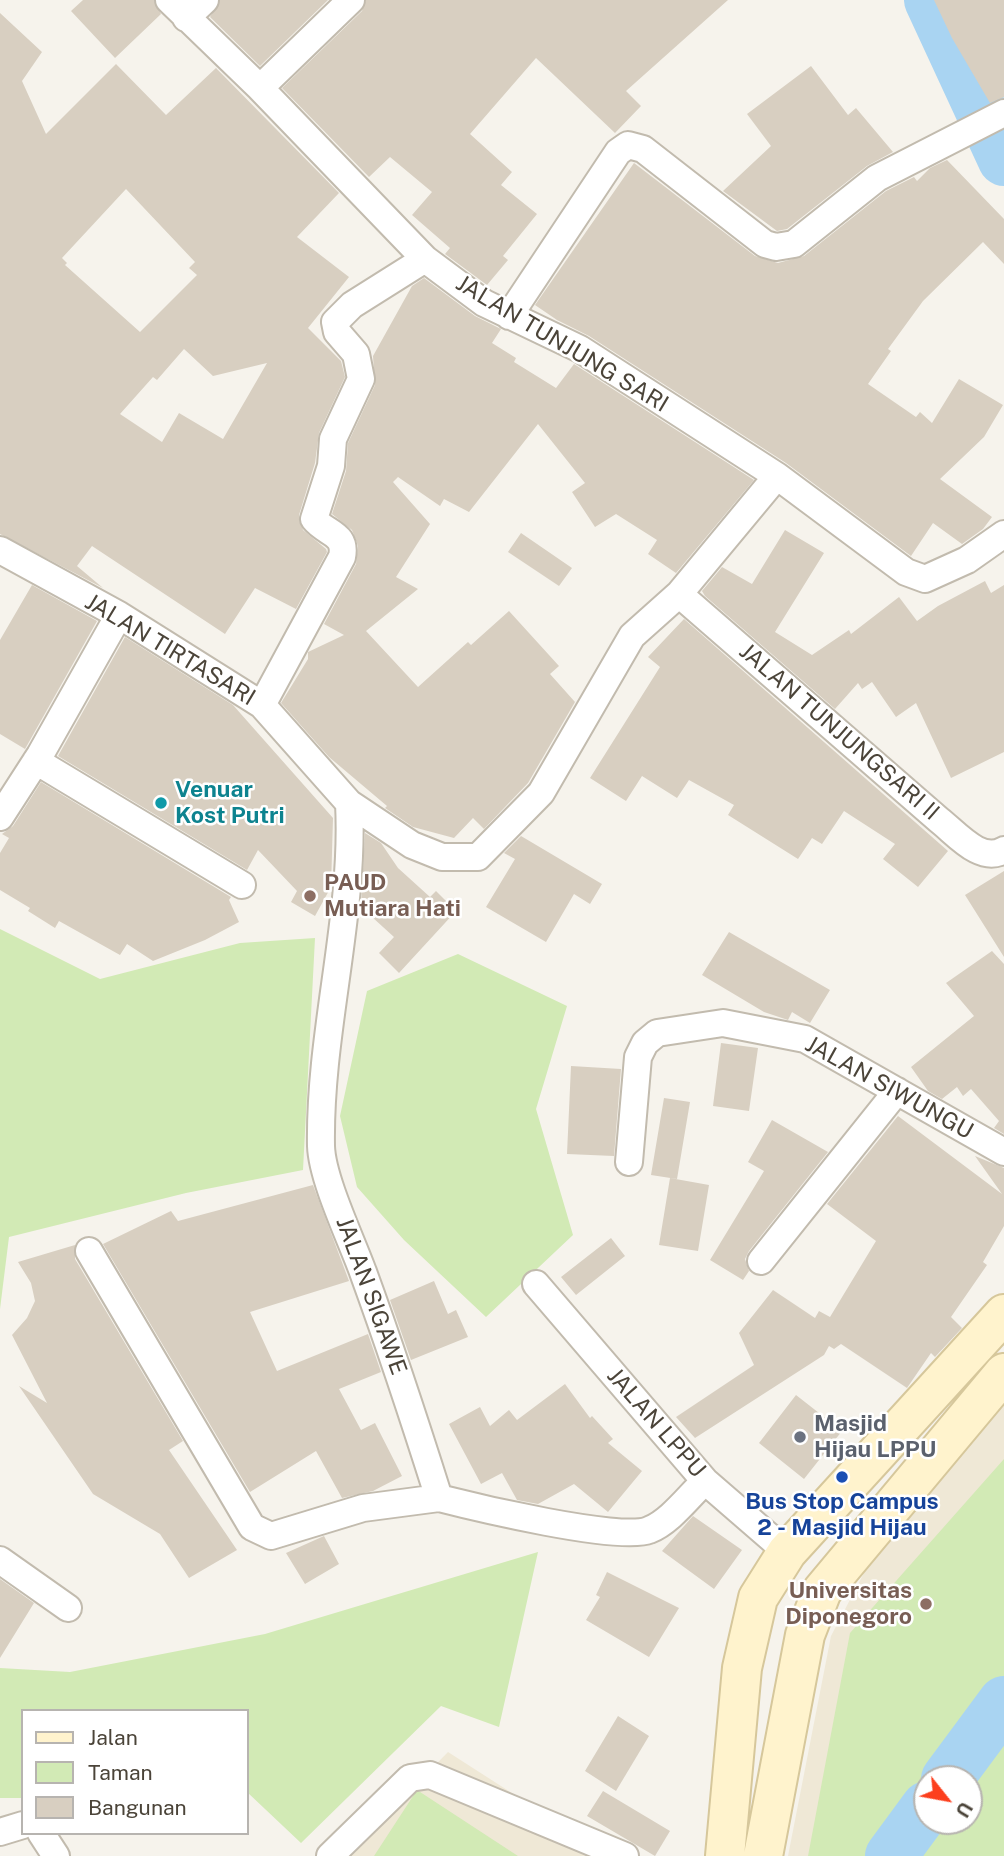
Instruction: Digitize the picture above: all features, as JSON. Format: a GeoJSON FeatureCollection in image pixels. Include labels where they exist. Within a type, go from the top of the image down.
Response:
{"type":"FeatureCollection","features":[{"type":"Feature","properties":{"kind":"street"},"geometry":{"type":"LineString","coordinates":[[260,88],[351,0]]}},
{"type":"Feature","properties":{"kind":"street","name":"JALAN TUNJUNG SARI"},"geometry":{"type":"LineString","coordinates":[[187,6],[260,88],[425,259],[484,303],[580,349],[777,477],[906,572],[925,579],[967,560],[1004,534]]}},
{"type":"Feature","properties":{"kind":"street"},"geometry":{"type":"LineString","coordinates":[[509,316],[618,152],[628,145],[643,149],[765,244],[776,247],[794,244],[877,178],[959,139],[998,116]]}},
{"type":"Feature","properties":{"kind":"street"},"geometry":{"type":"LineString","coordinates":[[262,705],[345,547],[340,537],[314,519],[331,466],[333,439],[360,379],[356,354],[337,332],[335,322],[352,305],[425,259]]}},
{"type":"Feature","properties":{"kind":"street","name":"JALAN TIRTASARI"},"geometry":{"type":"LineString","coordinates":[[0,550],[119,615],[262,705],[349,803],[412,845],[442,857],[478,858],[541,793],[632,636],[679,594],[777,477]]}},
{"type":"Feature","properties":{"kind":"street","name":"JALAN TUNJUNGSARI II"},"geometry":{"type":"LineString","coordinates":[[679,594],[939,820],[982,854],[996,855],[1004,850]]}},
{"type":"Feature","properties":{"kind":"street"},"geometry":{"type":"LineString","coordinates":[[0,817],[36,761],[119,615]]}},
{"type":"Feature","properties":{"kind":"street"},"geometry":{"type":"LineString","coordinates":[[36,761],[242,885]]}},
{"type":"Feature","properties":{"kind":"street","name":"JALAN SIGAWE"},"geometry":{"type":"LineString","coordinates":[[349,803],[351,847],[329,1010],[321,1149],[330,1183],[396,1363],[439,1498]]}},
{"type":"Feature","properties":{"kind":"street","name":"JALAN SIWUNGU"},"geometry":{"type":"LineString","coordinates":[[629,1162],[638,1058],[645,1042],[657,1033],[723,1023],[805,1039],[1004,1152]]}},
{"type":"Feature","properties":{"kind":"street"},"geometry":{"type":"LineString","coordinates":[[761,1261],[897,1091]]}},
{"type":"Feature","properties":{"kind":"street"},"geometry":{"type":"LineString","coordinates":[[89,1251],[252,1527],[260,1533],[271,1536],[363,1508],[439,1498],[505,1515],[636,1533],[657,1526],[705,1481]]}},
{"type":"Feature","properties":{"kind":"street","name":"JALAN LPPU"},"geometry":{"type":"LineString","coordinates":[[536,1284],[705,1481],[786,1552]]}},
{"type":"Feature","properties":{"kind":"street"},"geometry":{"type":"LineString","coordinates":[[725,1856],[741,1668],[758,1598],[786,1552],[1004,1314]]}},
{"type":"Feature","properties":{"kind":"street"},"geometry":{"type":"LineString","coordinates":[[763,1856],[805,1635],[822,1591],[1004,1373]]}},
{"type":"Feature","properties":{"kind":"street"},"geometry":{"type":"LineString","coordinates":[[786,1552],[822,1591]]}},
{"type":"Feature","properties":{"kind":"street"},"geometry":{"type":"LineString","coordinates":[[0,1560],[68,1608]]}},
{"type":"Feature","properties":{"kind":"street"},"geometry":{"type":"LineString","coordinates":[[330,1856],[410,1778],[430,1775],[625,1856]]}},
{"type":"Feature","properties":{"kind":"street"},"geometry":{"type":"LineString","coordinates":[[0,1832],[21,1826]]}},
{"type":"Feature","properties":{"kind":"shaded area","name":"Universitas Diponegoro"},"geometry":{"type":"Polygon","coordinates":[[[1004,1404],[1004,1856],[788,1856],[831,1636],[865,1571],[940,1474],[1004,1404]]]}},
{"type":"Feature","properties":{"kind":"shaded area"},"geometry":{"type":"Polygon","coordinates":[[[448,1752],[610,1856],[346,1856],[448,1752]]]}},
{"type":"Feature","properties":{"kind":"green space"},"geometry":{"type":"Polygon","coordinates":[[[0,929],[100,979],[240,943],[315,938],[303,1170],[186,1193],[9,1237],[0,1309],[0,929]]]}},
{"type":"Feature","properties":{"kind":"green space"},"geometry":{"type":"Polygon","coordinates":[[[458,954],[567,1006],[536,1109],[573,1235],[486,1317],[404,1240],[357,1187],[340,1116],[367,991],[458,954]]]}},
{"type":"Feature","properties":{"kind":"green space","name":"Universitas Diponegoro"},"geometry":{"type":"Polygon","coordinates":[[[1004,1459],[1004,1856],[808,1856],[850,1633],[1004,1459]]]}},
{"type":"Feature","properties":{"kind":"green space"},"geometry":{"type":"Polygon","coordinates":[[[538,1552],[499,1727],[441,1706],[301,1843],[248,1793],[248,1709],[21,1709],[21,1798],[0,1798],[0,1668],[70,1672],[265,1634],[538,1552]]]}},
{"type":"Feature","properties":{"kind":"green space"},"geometry":{"type":"Polygon","coordinates":[[[417,1790],[518,1856],[374,1856],[417,1790]]]}},
{"type":"Feature","properties":{"kind":"building"},"geometry":{"type":"Polygon","coordinates":[[[83,0],[154,0],[161,14],[115,58],[71,11],[83,0]]]}},
{"type":"Feature","properties":{"kind":"building"},"geometry":{"type":"Polygon","coordinates":[[[220,0],[328,0],[260,66],[210,17],[220,0]]]}},
{"type":"Feature","properties":{"kind":"building"},"geometry":{"type":"Polygon","coordinates":[[[366,0],[728,0],[626,91],[641,106],[615,133],[536,58],[470,134],[512,172],[501,185],[537,214],[503,256],[508,260],[487,285],[445,254],[450,248],[412,215],[432,192],[390,157],[369,177],[282,88],[362,11],[366,0]]]}},
{"type":"Feature","properties":{"kind":"building"},"geometry":{"type":"Polygon","coordinates":[[[934,0],[1004,0],[1004,97],[990,103],[952,38],[934,0]]]}},
{"type":"Feature","properties":{"kind":"building"},"geometry":{"type":"Polygon","coordinates":[[[0,13],[42,52],[22,81],[46,134],[116,64],[166,115],[216,68],[339,193],[297,237],[349,277],[308,328],[341,361],[345,377],[319,433],[315,463],[299,515],[303,530],[327,552],[296,609],[255,588],[225,634],[92,546],[77,566],[103,588],[0,534],[0,13]],[[126,189],[62,258],[67,263],[65,265],[140,332],[197,275],[189,268],[195,262],[126,189]],[[184,349],[157,380],[153,377],[120,414],[162,442],[179,413],[223,439],[267,363],[213,376],[184,349]]]}},
{"type":"Feature","properties":{"kind":"building"},"geometry":{"type":"Polygon","coordinates":[[[811,66],[848,115],[856,108],[893,152],[867,166],[787,229],[777,231],[723,191],[771,146],[747,114],[811,66]]]}},
{"type":"Feature","properties":{"kind":"building"},"geometry":{"type":"Polygon","coordinates":[[[947,160],[1004,219],[1004,264],[983,242],[923,301],[888,349],[891,351],[868,384],[916,417],[920,412],[932,423],[959,379],[1003,405],[984,437],[940,479],[992,517],[983,529],[962,544],[933,523],[911,556],[786,463],[589,336],[535,305],[634,163],[755,256],[778,263],[804,256],[886,191],[914,177],[917,181],[930,168],[947,160]]]}},
{"type":"Feature","properties":{"kind":"building"},"geometry":{"type":"Polygon","coordinates":[[[424,278],[475,316],[501,329],[492,343],[516,358],[514,362],[556,388],[574,364],[754,480],[676,573],[648,554],[657,540],[616,514],[595,527],[572,492],[585,483],[538,424],[469,512],[444,499],[440,506],[398,477],[393,482],[430,524],[396,577],[418,589],[366,631],[418,687],[468,642],[471,645],[509,611],[559,666],[550,674],[575,702],[528,783],[484,829],[473,818],[454,838],[413,827],[385,808],[387,806],[329,757],[281,703],[308,659],[308,652],[344,635],[324,624],[356,564],[358,546],[352,530],[332,514],[346,471],[348,443],[375,385],[373,356],[412,286],[424,278]]]}},
{"type":"Feature","properties":{"kind":"building"},"geometry":{"type":"Polygon","coordinates":[[[785,530],[824,553],[775,632],[812,655],[849,630],[851,634],[899,597],[917,621],[938,606],[985,581],[991,593],[1004,585],[1004,752],[951,778],[916,703],[896,717],[872,682],[862,689],[858,683],[835,709],[705,596],[702,591],[722,567],[752,584],[785,530]]]}},
{"type":"Feature","properties":{"kind":"building"},"geometry":{"type":"Polygon","coordinates":[[[521,533],[572,568],[559,586],[508,552],[521,533]]]}},
{"type":"Feature","properties":{"kind":"building"},"geometry":{"type":"Polygon","coordinates":[[[32,585],[97,621],[25,749],[0,734],[0,640],[32,585]]]}},
{"type":"Feature","properties":{"kind":"building"},"geometry":{"type":"Polygon","coordinates":[[[684,619],[948,851],[918,887],[883,859],[895,844],[844,811],[822,844],[812,838],[798,859],[728,815],[734,805],[689,780],[677,798],[642,776],[626,801],[590,778],[660,667],[648,657],[684,619]]]}},
{"type":"Feature","properties":{"kind":"building"},"geometry":{"type":"Polygon","coordinates":[[[125,637],[233,705],[333,818],[331,887],[315,916],[291,902],[297,891],[258,850],[247,870],[58,756],[125,637]]]}},
{"type":"Feature","properties":{"kind":"building"},"geometry":{"type":"Polygon","coordinates":[[[41,782],[231,897],[229,900],[239,922],[205,940],[153,961],[127,944],[120,955],[59,921],[55,928],[28,911],[30,908],[0,890],[0,853],[9,838],[2,834],[13,826],[41,782]]]}},
{"type":"Feature","properties":{"kind":"building"},"geometry":{"type":"Polygon","coordinates":[[[365,833],[381,843],[398,868],[430,897],[436,891],[456,911],[399,973],[379,953],[394,937],[361,907],[365,833]]]}},
{"type":"Feature","properties":{"kind":"building"},"geometry":{"type":"Polygon","coordinates":[[[521,836],[602,884],[590,904],[574,894],[546,942],[486,907],[515,859],[504,853],[521,836]]]}},
{"type":"Feature","properties":{"kind":"building"},"geometry":{"type":"Polygon","coordinates":[[[1004,871],[1004,957],[965,895],[1004,871]]]}},
{"type":"Feature","properties":{"kind":"building"},"geometry":{"type":"Polygon","coordinates":[[[729,932],[830,990],[810,1023],[792,1012],[788,1020],[764,1012],[702,975],[729,932]]]}},
{"type":"Feature","properties":{"kind":"building"},"geometry":{"type":"Polygon","coordinates":[[[992,951],[1004,964],[1004,1134],[994,1128],[999,1121],[971,1089],[963,1096],[957,1087],[942,1099],[928,1091],[911,1067],[974,1016],[946,983],[992,951]]]}},
{"type":"Feature","properties":{"kind":"building"},"geometry":{"type":"Polygon","coordinates":[[[721,1043],[758,1048],[749,1111],[713,1106],[721,1043]]]}},
{"type":"Feature","properties":{"kind":"building"},"geometry":{"type":"Polygon","coordinates":[[[571,1066],[621,1069],[614,1156],[567,1154],[571,1066]]]}},
{"type":"Feature","properties":{"kind":"building"},"geometry":{"type":"Polygon","coordinates":[[[664,1098],[690,1102],[677,1179],[651,1175],[664,1098]]]}},
{"type":"Feature","properties":{"kind":"building"},"geometry":{"type":"Polygon","coordinates":[[[898,1116],[1002,1194],[975,1156],[1004,1168],[1004,1226],[983,1262],[987,1265],[951,1317],[962,1328],[935,1357],[931,1353],[907,1388],[841,1344],[834,1349],[829,1346],[824,1355],[695,1438],[676,1417],[754,1365],[739,1333],[773,1290],[815,1318],[819,1311],[830,1317],[876,1241],[827,1204],[898,1116]]]}},
{"type":"Feature","properties":{"kind":"building"},"geometry":{"type":"Polygon","coordinates":[[[772,1120],[828,1152],[749,1251],[745,1259],[749,1271],[743,1280],[710,1260],[764,1171],[748,1162],[772,1120]]]}},
{"type":"Feature","properties":{"kind":"building"},"geometry":{"type":"Polygon","coordinates":[[[670,1178],[709,1185],[698,1251],[659,1245],[670,1178]]]}},
{"type":"Feature","properties":{"kind":"building"},"geometry":{"type":"Polygon","coordinates":[[[313,1185],[349,1281],[250,1312],[277,1371],[368,1334],[381,1372],[339,1389],[361,1430],[375,1423],[402,1476],[373,1491],[342,1498],[316,1451],[250,1492],[103,1244],[171,1211],[178,1221],[313,1185]]]}},
{"type":"Feature","properties":{"kind":"building"},"geometry":{"type":"Polygon","coordinates":[[[611,1238],[625,1256],[576,1295],[561,1277],[611,1238]]]}},
{"type":"Feature","properties":{"kind":"building"},"geometry":{"type":"Polygon","coordinates":[[[75,1245],[75,1259],[183,1441],[169,1450],[237,1550],[189,1578],[160,1534],[93,1494],[19,1386],[47,1403],[12,1335],[27,1318],[35,1301],[31,1283],[18,1262],[75,1245]]]}},
{"type":"Feature","properties":{"kind":"building"},"geometry":{"type":"Polygon","coordinates":[[[434,1281],[448,1314],[456,1310],[468,1337],[411,1360],[390,1300],[434,1281]]]}},
{"type":"Feature","properties":{"kind":"building"},"geometry":{"type":"Polygon","coordinates":[[[565,1384],[590,1418],[592,1416],[613,1439],[608,1443],[642,1471],[608,1512],[574,1484],[538,1504],[517,1500],[502,1473],[481,1484],[449,1424],[480,1407],[490,1426],[509,1410],[517,1420],[565,1384]]]}},
{"type":"Feature","properties":{"kind":"building","name":"Masjid Hijau LPPU"},"geometry":{"type":"Polygon","coordinates":[[[796,1395],[842,1431],[804,1479],[759,1443],[796,1395]]]}},
{"type":"Feature","properties":{"kind":"building"},"geometry":{"type":"Polygon","coordinates":[[[693,1516],[742,1550],[714,1589],[662,1551],[693,1516]]]}},
{"type":"Feature","properties":{"kind":"building"},"geometry":{"type":"Polygon","coordinates":[[[324,1536],[339,1564],[305,1584],[286,1553],[324,1536]]]}},
{"type":"Feature","properties":{"kind":"building"},"geometry":{"type":"Polygon","coordinates":[[[607,1572],[679,1608],[649,1657],[586,1620],[600,1597],[596,1595],[607,1572]]]}},
{"type":"Feature","properties":{"kind":"building"},"geometry":{"type":"Polygon","coordinates":[[[0,1579],[34,1603],[0,1658],[0,1579]]]}},
{"type":"Feature","properties":{"kind":"building"},"geometry":{"type":"Polygon","coordinates":[[[618,1716],[649,1736],[616,1791],[585,1771],[618,1716]]]}},
{"type":"Feature","properties":{"kind":"building"},"geometry":{"type":"Polygon","coordinates":[[[603,1791],[670,1831],[655,1856],[587,1816],[603,1791]]]}},
{"type":"Feature","properties":{"kind":"waterway"},"geometry":{"type":"LineString","coordinates":[[930,0],[1004,160]]}},
{"type":"Feature","properties":{"kind":"waterway"},"geometry":{"type":"LineString","coordinates":[[957,1765],[1004,1702]]}},
{"type":"Feature","properties":{"kind":"waterway"},"geometry":{"type":"LineString","coordinates":[[891,1856],[913,1826]]}},
{"type":"Feature","properties":{"kind":"place","name":"Venuar Kost Putri"},"geometry":{"type":"Point","coordinates":[161,803]}},
{"type":"Feature","properties":{"kind":"place","name":"PAUD Mutiara Hati"},"geometry":{"type":"Point","coordinates":[310,896]}},
{"type":"Feature","properties":{"kind":"place","name":"Masjid Hijau LPPU"},"geometry":{"type":"Point","coordinates":[800,1437]}},
{"type":"Feature","properties":{"kind":"place","name":"Bus Stop Campus 2 - Masjid Hijau"},"geometry":{"type":"Point","coordinates":[842,1477]}},
{"type":"Feature","properties":{"kind":"place","name":"Universitas Diponegoro"},"geometry":{"type":"Point","coordinates":[926,1604]}}]}
